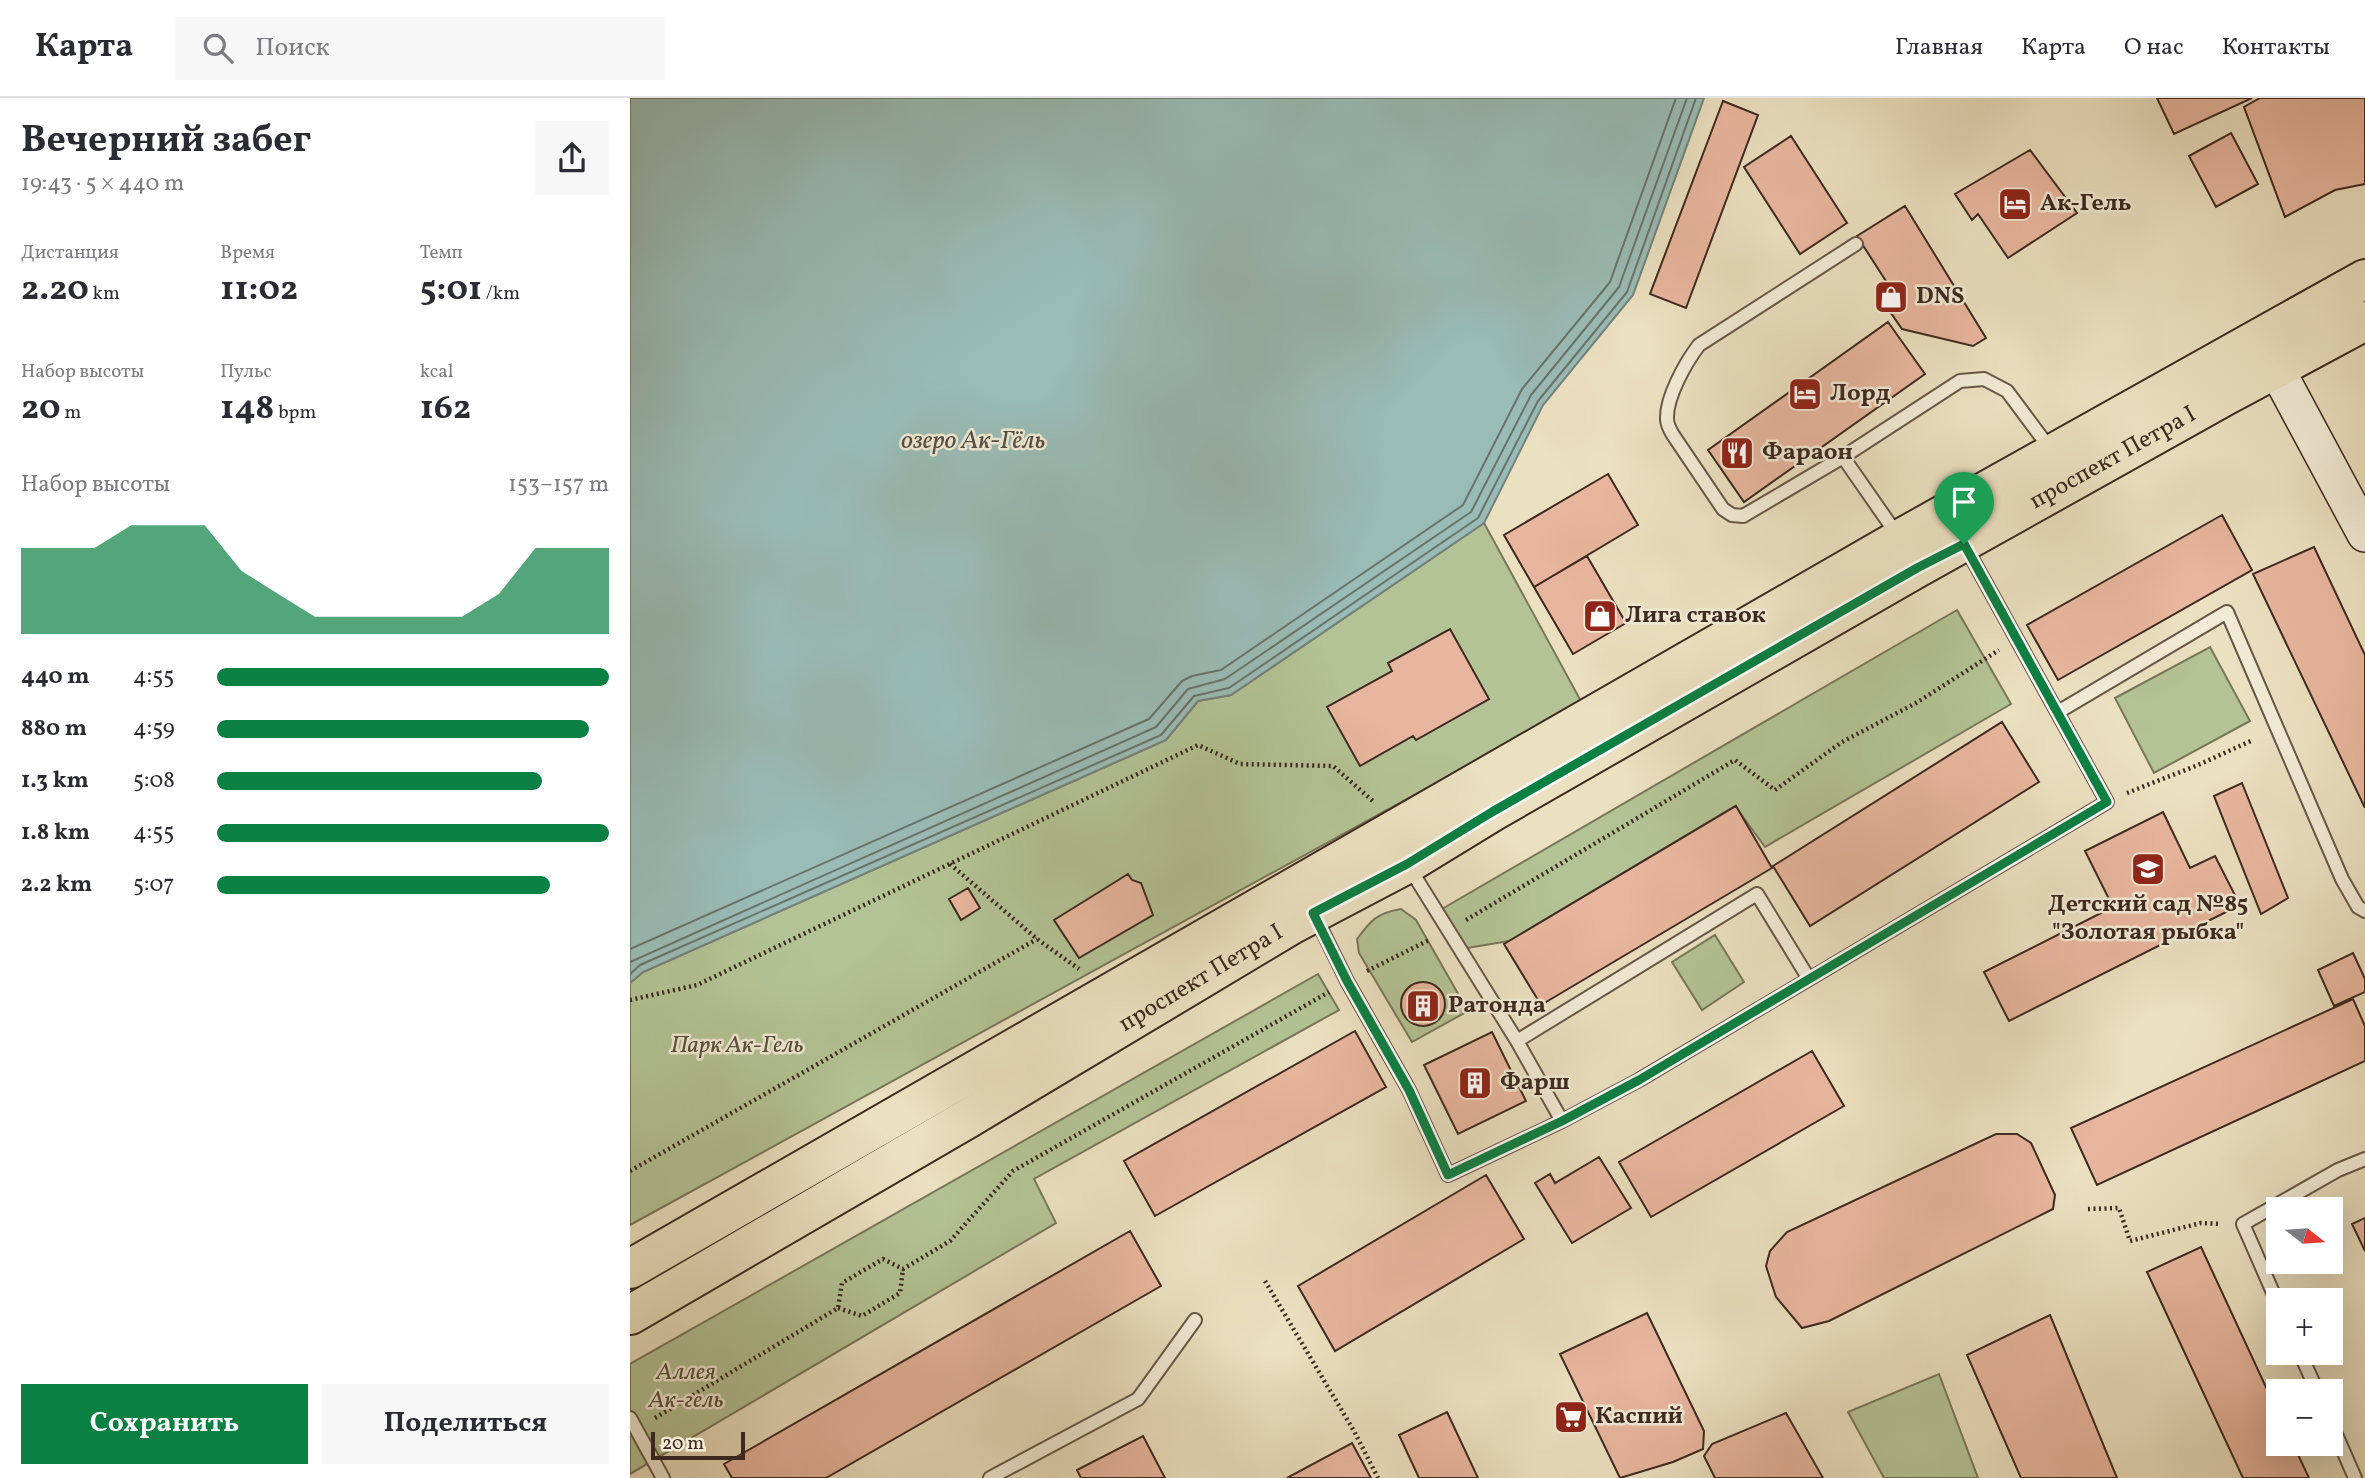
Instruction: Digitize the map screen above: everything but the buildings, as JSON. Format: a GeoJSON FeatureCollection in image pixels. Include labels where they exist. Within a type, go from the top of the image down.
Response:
{"type":"FeatureCollection","features":[{"type":"Feature","properties":{"kind":"main road","name":"проспект Петра I"},"geometry":{"type":"LineString","coordinates":[[630,1269],[1900,539],[2365,279]]}},
{"type":"Feature","properties":{"kind":"main road","name":"проспект Петра I"},"geometry":{"type":"LineString","coordinates":[[630,1315],[1313,913],[1407,864],[1492,812],[1917,568],[2365,321]]}},
{"type":"Feature","properties":{"kind":"street"},"geometry":{"type":"LineString","coordinates":[[2277,370],[2365,534]]}},
{"type":"Feature","properties":{"kind":"lane"},"geometry":{"type":"LineString","coordinates":[[1856,244],[1699,345],[1685,362],[1668,409],[1667,422],[1723,509],[1732,515],[1743,516],[1843,457],[1960,381],[1984,379],[2007,391],[2053,452]]}},
{"type":"Feature","properties":{"kind":"lane"},"geometry":{"type":"LineString","coordinates":[[1843,457],[1900,539]]}},
{"type":"Feature","properties":{"kind":"lane"},"geometry":{"type":"LineString","coordinates":[[1313,913],[1347,981],[1409,1090],[1448,1175],[1562,1121],[1639,1080],[2107,802],[1964,544]]}},
{"type":"Feature","properties":{"kind":"lane"},"geometry":{"type":"LineString","coordinates":[[2058,712],[2227,612],[2342,879],[2358,907],[2365,911]]}},
{"type":"Feature","properties":{"kind":"lane"},"geometry":{"type":"LineString","coordinates":[[1407,864],[1517,1041],[1562,1121]]}},
{"type":"Feature","properties":{"kind":"lane"},"geometry":{"type":"LineString","coordinates":[[1517,1041],[1757,894],[1809,979]]}},
{"type":"Feature","properties":{"kind":"lane"},"geometry":{"type":"LineString","coordinates":[[2271,1288],[2243,1224],[2338,1170],[2365,1159]]}},
{"type":"Feature","properties":{"kind":"lane"},"geometry":{"type":"LineString","coordinates":[[990,1478],[1139,1399],[1195,1320]]}},
{"type":"Feature","properties":{"kind":"lane"},"geometry":{"type":"LineString","coordinates":[[633,1424],[663,1478]]}},
{"type":"Feature","properties":{"kind":"lane"},"geometry":{"type":"LineString","coordinates":[[2343,1450],[2355,1478]]}},
{"type":"Feature","properties":{"kind":"path"},"geometry":{"type":"LineString","coordinates":[[903,1269],[950,1241],[1013,1171],[1347,981],[1448,930],[1735,760],[1775,790],[1842,742],[1916,703],[2018,638]]}},
{"type":"Feature","properties":{"kind":"path"},"geometry":{"type":"LineString","coordinates":[[2107,802],[2253,740]]}},
{"type":"Feature","properties":{"kind":"path"},"geometry":{"type":"LineString","coordinates":[[630,1000],[697,985],[1198,745],[1240,764],[1333,766],[1378,805]]}},
{"type":"Feature","properties":{"kind":"path"},"geometry":{"type":"LineString","coordinates":[[950,864],[1037,939],[1079,969]]}},
{"type":"Feature","properties":{"kind":"path"},"geometry":{"type":"LineString","coordinates":[[630,1171],[1037,939]]}},
{"type":"Feature","properties":{"kind":"path"},"geometry":{"type":"LineString","coordinates":[[2088,1209],[2119,1208],[2130,1241],[2201,1223],[2243,1224]]}},
{"type":"Feature","properties":{"kind":"path"},"geometry":{"type":"LineString","coordinates":[[838,1308],[842,1283],[883,1259],[903,1269]]}},
{"type":"Feature","properties":{"kind":"path"},"geometry":{"type":"LineString","coordinates":[[633,1424],[838,1308],[862,1315],[900,1293],[903,1269]]}},
{"type":"Feature","properties":{"kind":"path"},"geometry":{"type":"LineString","coordinates":[[1265,1280],[1354,1431],[1378,1478]]}},
{"type":"Feature","properties":{"kind":"green space","name":"Парк Ак-Гель"},"geometry":{"type":"Polygon","coordinates":[[[1484,523],[1582,703],[630,1225],[630,983],[643,972],[1166,740],[1198,701],[1231,695],[1484,523]]]}},
{"type":"Feature","properties":{"kind":"green space"},"geometry":{"type":"Polygon","coordinates":[[[1957,610],[2011,704],[1765,847],[1735,806],[1509,941],[1456,950],[1435,913],[1957,610]]]}},
{"type":"Feature","properties":{"kind":"green space"},"geometry":{"type":"Polygon","coordinates":[[[2210,647],[2250,721],[2154,773],[2115,698],[2210,647]]]}},
{"type":"Feature","properties":{"kind":"green space"},"geometry":{"type":"Polygon","coordinates":[[[1401,909],[1416,920],[1468,1011],[1412,1042],[1359,953],[1357,939],[1375,918],[1401,909]]]}},
{"type":"Feature","properties":{"kind":"green space"},"geometry":{"type":"Polygon","coordinates":[[[1715,935],[1744,982],[1702,1010],[1672,962],[1715,935]]]}},
{"type":"Feature","properties":{"kind":"green space","name":"Аллея Ак-гель"},"geometry":{"type":"Polygon","coordinates":[[[1318,974],[1339,1010],[1034,1179],[1056,1223],[630,1474],[630,1364],[1318,974]]]}},
{"type":"Feature","properties":{"kind":"green space"},"geometry":{"type":"Polygon","coordinates":[[[1939,1374],[1978,1478],[1884,1478],[1848,1412],[1939,1374]]]}},
{"type":"Feature","properties":{"kind":"water","name":"озеро Ак-Гёль"},"geometry":{"type":"Polygon","coordinates":[[[630,98],[1704,98],[1633,295],[1543,405],[1484,523],[1231,695],[1198,701],[1166,740],[643,972],[630,983],[630,98]]]}},
{"type":"Feature","properties":{"kind":"place","name":"Ак-Гель"},"geometry":{"type":"Point","coordinates":[2015,204]}},
{"type":"Feature","properties":{"kind":"place","name":"DNS"},"geometry":{"type":"Point","coordinates":[1891,297]}},
{"type":"Feature","properties":{"kind":"place","name":"Лорд"},"geometry":{"type":"Point","coordinates":[1805,394]}},
{"type":"Feature","properties":{"kind":"place","name":"Фараон"},"geometry":{"type":"Point","coordinates":[1737,453]}},
{"type":"Feature","properties":{"kind":"place","name":"Лига ставок"},"geometry":{"type":"Point","coordinates":[1600,616]}},
{"type":"Feature","properties":{"kind":"place","name":"Детский сад №85 \"Золотая рыбка\""},"geometry":{"type":"Point","coordinates":[2148,869]}},
{"type":"Feature","properties":{"kind":"place","name":"Ратонда"},"geometry":{"type":"Point","coordinates":[1423,1006]}},
{"type":"Feature","properties":{"kind":"place","name":"Фарш"},"geometry":{"type":"Point","coordinates":[1475,1083]}},
{"type":"Feature","properties":{"kind":"place","name":"Каспий"},"geometry":{"type":"Point","coordinates":[1571,1417]}},
{"type":"Feature","properties":{"kind":"route"},"geometry":{"type":"LineString","coordinates":[[1964,544],[2107,802],[1639,1080],[1562,1121],[1448,1175],[1409,1090],[1347,981],[1313,913],[1407,864],[1492,812],[1917,568],[1964,544]]}}]}
